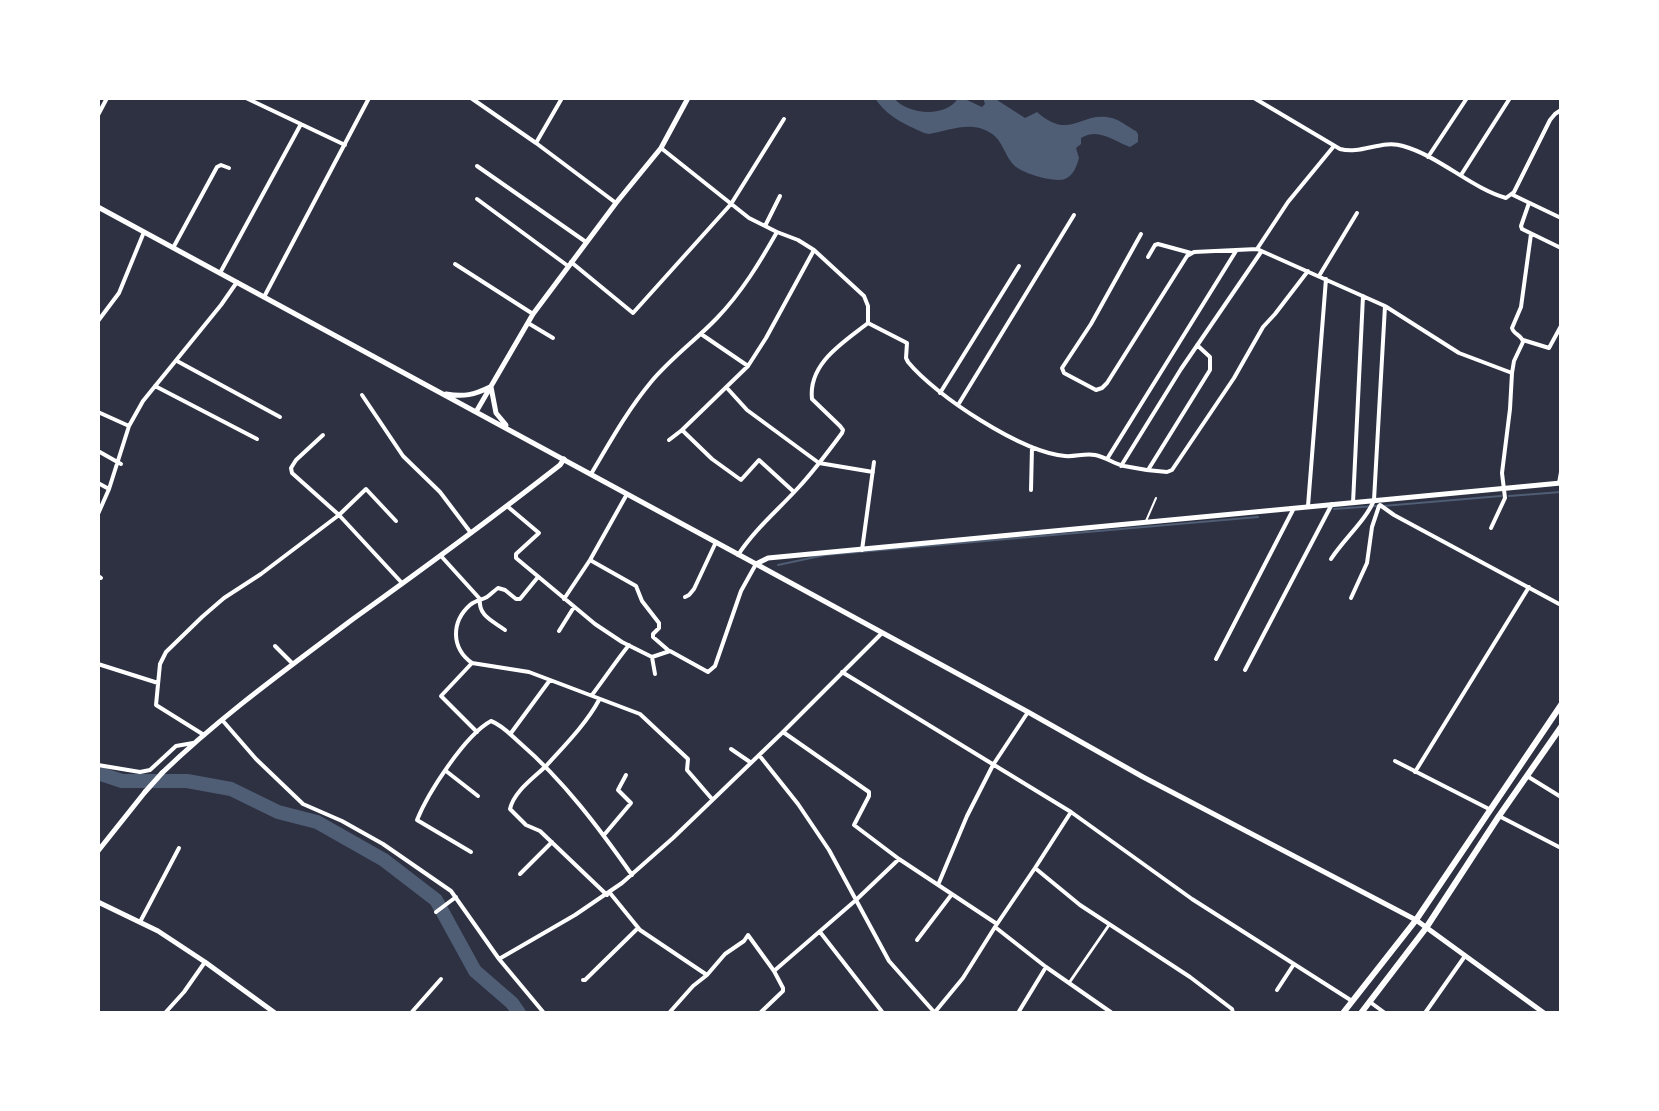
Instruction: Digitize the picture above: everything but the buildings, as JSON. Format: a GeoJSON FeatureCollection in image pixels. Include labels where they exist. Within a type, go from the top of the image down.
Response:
{"type":"FeatureCollection","features":[{"type":"Feature","properties":{"kind":"main road"},"geometry":{"type":"LineString","coordinates":[[476,412],[533,314],[661,148],[688,98]]}},
{"type":"Feature","properties":{"kind":"main road"},"geometry":{"type":"LineString","coordinates":[[98,207],[1155,784],[1416,920],[1544,1013]]}},
{"type":"Feature","properties":{"kind":"main road"},"geometry":{"type":"LineString","coordinates":[[442,394],[460,397],[475,395],[491,386]]}},
{"type":"Feature","properties":{"kind":"main road"},"geometry":{"type":"LineString","coordinates":[[491,386],[496,413],[510,430]]}},
{"type":"Feature","properties":{"kind":"main road"},"geometry":{"type":"LineString","coordinates":[[99,846],[162,773],[193,743],[293,664],[507,506],[564,459]]}},
{"type":"Feature","properties":{"kind":"main road"},"geometry":{"type":"LineString","coordinates":[[756,564],[768,558],[1308,506],[1376,505],[1504,487],[1560,483]]}},
{"type":"Feature","properties":{"kind":"main road"},"geometry":{"type":"LineString","coordinates":[[1343,1013],[1416,920],[1561,705]]}},
{"type":"Feature","properties":{"kind":"main road"},"geometry":{"type":"LineString","coordinates":[[1361,1013],[1426,928],[1561,727]]}},
{"type":"Feature","properties":{"kind":"main road"},"geometry":{"type":"LineString","coordinates":[[98,902],[140,922],[205,962],[275,1013]]}},
{"type":"Feature","properties":{"kind":"street"},"geometry":{"type":"LineString","coordinates":[[98,115],[107,98]]}},
{"type":"Feature","properties":{"kind":"street"},"geometry":{"type":"LineString","coordinates":[[246,98],[345,145]]}},
{"type":"Feature","properties":{"kind":"street"},"geometry":{"type":"LineString","coordinates":[[264,297],[369,98]]}},
{"type":"Feature","properties":{"kind":"street"},"geometry":{"type":"LineString","coordinates":[[471,98],[616,203]]}},
{"type":"Feature","properties":{"kind":"street"},"geometry":{"type":"LineString","coordinates":[[536,143],[562,98]]}},
{"type":"Feature","properties":{"kind":"street"},"geometry":{"type":"LineString","coordinates":[[1254,98],[1340,149],[1348,152],[1378,145],[1402,145],[1503,198],[1512,195],[1561,218]]}},
{"type":"Feature","properties":{"kind":"street"},"geometry":{"type":"LineString","coordinates":[[1428,157],[1467,98]]}},
{"type":"Feature","properties":{"kind":"street"},"geometry":{"type":"LineString","coordinates":[[1461,175],[1510,98]]}},
{"type":"Feature","properties":{"kind":"street"},"geometry":{"type":"LineString","coordinates":[[1512,195],[1550,120],[1561,110]]}},
{"type":"Feature","properties":{"kind":"street"},"geometry":{"type":"LineString","coordinates":[[477,199],[633,313],[731,204],[784,119]]}},
{"type":"Feature","properties":{"kind":"street"},"geometry":{"type":"LineString","coordinates":[[220,273],[301,124]]}},
{"type":"Feature","properties":{"kind":"street"},"geometry":{"type":"LineString","coordinates":[[1121,466],[1288,202],[1335,145]]}},
{"type":"Feature","properties":{"kind":"street"},"geometry":{"type":"LineString","coordinates":[[661,148],[749,218],[814,250],[864,296],[868,306],[868,323]]}},
{"type":"Feature","properties":{"kind":"street"},"geometry":{"type":"LineString","coordinates":[[477,166],[586,242]]}},
{"type":"Feature","properties":{"kind":"street"},"geometry":{"type":"LineString","coordinates":[[173,248],[217,167],[229,168]]}},
{"type":"Feature","properties":{"kind":"street"},"geometry":{"type":"LineString","coordinates":[[765,226],[780,196]]}},
{"type":"Feature","properties":{"kind":"street"},"geometry":{"type":"LineString","coordinates":[[1529,203],[1522,229],[1561,248]]}},
{"type":"Feature","properties":{"kind":"street"},"geometry":{"type":"LineString","coordinates":[[1319,276],[1357,213]]}},
{"type":"Feature","properties":{"kind":"street"},"geometry":{"type":"LineString","coordinates":[[958,405],[1074,215]]}},
{"type":"Feature","properties":{"kind":"street"},"geometry":{"type":"LineString","coordinates":[[98,321],[119,293],[144,232]]}},
{"type":"Feature","properties":{"kind":"street"},"geometry":{"type":"LineString","coordinates":[[591,474],[640,396],[722,312],[747,281],[777,232]]}},
{"type":"Feature","properties":{"kind":"street"},"geometry":{"type":"LineString","coordinates":[[1141,234],[1091,324],[1062,368],[1064,373],[1096,390],[1107,383],[1191,253]]}},
{"type":"Feature","properties":{"kind":"street"},"geometry":{"type":"LineString","coordinates":[[1531,234],[1521,307],[1512,329],[1523,340],[1546,348],[1552,344],[1561,326]]}},
{"type":"Feature","properties":{"kind":"street"},"geometry":{"type":"LineString","coordinates":[[1148,257],[1158,244],[1191,253],[1259,250],[1385,306],[1459,353],[1512,373]]}},
{"type":"Feature","properties":{"kind":"street"},"geometry":{"type":"LineString","coordinates":[[669,440],[748,366],[814,250]]}},
{"type":"Feature","properties":{"kind":"street"},"geometry":{"type":"LineString","coordinates":[[1107,459],[1236,251]]}},
{"type":"Feature","properties":{"kind":"street"},"geometry":{"type":"LineString","coordinates":[[455,264],[533,314]]}},
{"type":"Feature","properties":{"kind":"street"},"geometry":{"type":"LineString","coordinates":[[940,393],[1019,266]]}},
{"type":"Feature","properties":{"kind":"street"},"geometry":{"type":"LineString","coordinates":[[868,323],[905,341],[908,362],[940,393],[980,420],[1032,447],[1066,456],[1094,455],[1121,466],[1167,472],[1172,470],[1234,378],[1263,327],[1308,271]]}},
{"type":"Feature","properties":{"kind":"street"},"geometry":{"type":"LineString","coordinates":[[1308,506],[1326,279]]}},
{"type":"Feature","properties":{"kind":"street"},"geometry":{"type":"LineString","coordinates":[[98,514],[119,463],[129,426],[143,401],[237,282]]}},
{"type":"Feature","properties":{"kind":"street"},"geometry":{"type":"LineString","coordinates":[[1353,503],[1363,296]]}},
{"type":"Feature","properties":{"kind":"street"},"geometry":{"type":"LineString","coordinates":[[1351,598],[1367,563],[1376,505],[1385,306]]}},
{"type":"Feature","properties":{"kind":"street"},"geometry":{"type":"LineString","coordinates":[[528,323],[553,338]]}},
{"type":"Feature","properties":{"kind":"street"},"geometry":{"type":"LineString","coordinates":[[738,555],[777,507],[819,463],[843,430],[811,396],[814,379],[833,349],[868,323]]}},
{"type":"Feature","properties":{"kind":"street"},"geometry":{"type":"LineString","coordinates":[[700,333],[748,366]]}},
{"type":"Feature","properties":{"kind":"street"},"geometry":{"type":"LineString","coordinates":[[1491,528],[1505,498],[1502,473],[1512,373],[1523,340]]}},
{"type":"Feature","properties":{"kind":"street"},"geometry":{"type":"LineString","coordinates":[[1148,470],[1210,370],[1209,354],[1197,345]]}},
{"type":"Feature","properties":{"kind":"street"},"geometry":{"type":"LineString","coordinates":[[177,361],[280,417]]}},
{"type":"Feature","properties":{"kind":"street"},"geometry":{"type":"LineString","coordinates":[[155,386],[257,439]]}},
{"type":"Feature","properties":{"kind":"street"},"geometry":{"type":"LineString","coordinates":[[727,387],[747,410],[819,463],[873,472]]}},
{"type":"Feature","properties":{"kind":"street"},"geometry":{"type":"LineString","coordinates":[[362,395],[403,456],[440,492],[471,533]]}},
{"type":"Feature","properties":{"kind":"street"},"geometry":{"type":"LineString","coordinates":[[98,412],[129,426]]}},
{"type":"Feature","properties":{"kind":"street"},"geometry":{"type":"LineString","coordinates":[[682,430],[712,459],[741,480],[759,460],[794,492]]}},
{"type":"Feature","properties":{"kind":"street"},"geometry":{"type":"LineString","coordinates":[[323,435],[296,460],[291,471],[339,515],[402,583]]}},
{"type":"Feature","properties":{"kind":"street"},"geometry":{"type":"LineString","coordinates":[[1031,490],[1032,447]]}},
{"type":"Feature","properties":{"kind":"street"},"geometry":{"type":"LineString","coordinates":[[98,451],[119,463]]}},
{"type":"Feature","properties":{"kind":"street"},"geometry":{"type":"LineString","coordinates":[[862,550],[874,462]]}},
{"type":"Feature","properties":{"kind":"street"},"geometry":{"type":"LineString","coordinates":[[1560,483],[1561,472]]}},
{"type":"Feature","properties":{"kind":"street"},"geometry":{"type":"LineString","coordinates":[[98,483],[109,489]]}},
{"type":"Feature","properties":{"kind":"street"},"geometry":{"type":"LineString","coordinates":[[204,735],[156,705],[160,664],[166,652],[224,598],[339,515],[366,489],[396,521]]}},
{"type":"Feature","properties":{"kind":"street"},"geometry":{"type":"LineString","coordinates":[[564,599],[627,494]]}},
{"type":"Feature","properties":{"kind":"street"},"geometry":{"type":"LineString","coordinates":[[1245,670],[1332,504]]}},
{"type":"Feature","properties":{"kind":"street"},"geometry":{"type":"LineString","coordinates":[[1331,559],[1376,505]]}},
{"type":"Feature","properties":{"kind":"street"},"geometry":{"type":"LineString","coordinates":[[1376,505],[1561,605]]}},
{"type":"Feature","properties":{"kind":"street"},"geometry":{"type":"LineString","coordinates":[[507,506],[539,533],[515,556],[538,577],[613,637],[652,657],[670,651]]}},
{"type":"Feature","properties":{"kind":"street"},"geometry":{"type":"LineString","coordinates":[[1216,659],[1294,508]]}},
{"type":"Feature","properties":{"kind":"street"},"geometry":{"type":"LineString","coordinates":[[685,597],[694,589],[716,542]]}},
{"type":"Feature","properties":{"kind":"street"},"geometry":{"type":"LineString","coordinates":[[440,556],[480,599]]}},
{"type":"Feature","properties":{"kind":"street"},"geometry":{"type":"LineString","coordinates":[[590,560],[636,586],[642,601],[659,623],[653,637],[670,651],[708,672],[713,669],[741,591],[756,564]]}},
{"type":"Feature","properties":{"kind":"street"},"geometry":{"type":"LineString","coordinates":[[538,577],[518,600],[498,588],[484,599],[473,602],[465,610],[455,633],[461,653],[472,663],[529,672],[640,714],[688,759],[687,770],[712,799]]}},
{"type":"Feature","properties":{"kind":"street"},"geometry":{"type":"LineString","coordinates":[[1415,772],[1529,587]]}},
{"type":"Feature","properties":{"kind":"street"},"geometry":{"type":"LineString","coordinates":[[480,599],[481,613],[505,630]]}},
{"type":"Feature","properties":{"kind":"street"},"geometry":{"type":"LineString","coordinates":[[559,631],[574,607]]}},
{"type":"Feature","properties":{"kind":"street"},"geometry":{"type":"LineString","coordinates":[[499,959],[608,894],[632,875],[881,634]]}},
{"type":"Feature","properties":{"kind":"street"},"geometry":{"type":"LineString","coordinates":[[592,695],[629,645]]}},
{"type":"Feature","properties":{"kind":"street"},"geometry":{"type":"LineString","coordinates":[[275,646],[293,664]]}},
{"type":"Feature","properties":{"kind":"street"},"geometry":{"type":"LineString","coordinates":[[652,657],[655,674]]}},
{"type":"Feature","properties":{"kind":"street"},"geometry":{"type":"LineString","coordinates":[[472,663],[441,696],[477,732]]}},
{"type":"Feature","properties":{"kind":"street"},"geometry":{"type":"LineString","coordinates":[[98,664],[158,683]]}},
{"type":"Feature","properties":{"kind":"street"},"geometry":{"type":"LineString","coordinates":[[842,672],[1071,812],[1180,890],[1352,1001]]}},
{"type":"Feature","properties":{"kind":"street"},"geometry":{"type":"LineString","coordinates":[[510,734],[550,680]]}},
{"type":"Feature","properties":{"kind":"street"},"geometry":{"type":"LineString","coordinates":[[600,699],[546,766],[520,792],[510,805],[511,811],[552,842],[608,894],[638,928],[707,975]]}},
{"type":"Feature","properties":{"kind":"street"},"geometry":{"type":"LineString","coordinates":[[938,885],[993,765],[1028,712]]}},
{"type":"Feature","properties":{"kind":"street"},"geometry":{"type":"LineString","coordinates":[[223,721],[256,759],[303,804],[383,844],[456,897],[499,959],[544,1013]]}},
{"type":"Feature","properties":{"kind":"street"},"geometry":{"type":"LineString","coordinates":[[471,852],[417,822],[428,797],[446,771],[477,732],[491,721],[546,766],[604,835],[632,875]]}},
{"type":"Feature","properties":{"kind":"street"},"geometry":{"type":"LineString","coordinates":[[783,732],[869,792],[854,825],[996,925],[1046,967],[1112,1013]]}},
{"type":"Feature","properties":{"kind":"street"},"geometry":{"type":"LineString","coordinates":[[98,765],[140,772],[150,770],[176,746],[193,743]]}},
{"type":"Feature","properties":{"kind":"street"},"geometry":{"type":"LineString","coordinates":[[731,749],[750,762]]}},
{"type":"Feature","properties":{"kind":"street"},"geometry":{"type":"LineString","coordinates":[[759,754],[829,850],[889,961],[934,1013],[963,978],[1071,812]]}},
{"type":"Feature","properties":{"kind":"street"},"geometry":{"type":"LineString","coordinates":[[1395,761],[1489,809]]}},
{"type":"Feature","properties":{"kind":"street"},"geometry":{"type":"LineString","coordinates":[[446,771],[478,796]]}},
{"type":"Feature","properties":{"kind":"street"},"geometry":{"type":"LineString","coordinates":[[604,835],[631,803],[618,791],[626,775]]}},
{"type":"Feature","properties":{"kind":"street"},"geometry":{"type":"LineString","coordinates":[[1527,776],[1561,797]]}},
{"type":"Feature","properties":{"kind":"street"},"geometry":{"type":"LineString","coordinates":[[1499,816],[1561,848]]}},
{"type":"Feature","properties":{"kind":"street"},"geometry":{"type":"LineString","coordinates":[[520,874],[552,842]]}},
{"type":"Feature","properties":{"kind":"street"},"geometry":{"type":"LineString","coordinates":[[140,922],[179,848]]}},
{"type":"Feature","properties":{"kind":"street"},"geometry":{"type":"LineString","coordinates":[[774,971],[899,859]]}},
{"type":"Feature","properties":{"kind":"street"},"geometry":{"type":"LineString","coordinates":[[1035,868],[1080,905],[1190,977],[1232,1009],[1233,1013]]}},
{"type":"Feature","properties":{"kind":"street"},"geometry":{"type":"LineString","coordinates":[[917,940],[952,894]]}},
{"type":"Feature","properties":{"kind":"street"},"geometry":{"type":"LineString","coordinates":[[437,911],[456,897]]}},
{"type":"Feature","properties":{"kind":"street"},"geometry":{"type":"LineString","coordinates":[[1069,983],[1109,925]]}},
{"type":"Feature","properties":{"kind":"street"},"geometry":{"type":"LineString","coordinates":[[583,980],[638,928]]}},
{"type":"Feature","properties":{"kind":"street"},"geometry":{"type":"LineString","coordinates":[[820,932],[883,1013]]}},
{"type":"Feature","properties":{"kind":"street"},"geometry":{"type":"LineString","coordinates":[[669,1013],[725,954],[748,935],[783,987],[783,991],[760,1013]]}},
{"type":"Feature","properties":{"kind":"street"},"geometry":{"type":"LineString","coordinates":[[1425,1013],[1465,956]]}},
{"type":"Feature","properties":{"kind":"street"},"geometry":{"type":"LineString","coordinates":[[165,1013],[205,962]]}},
{"type":"Feature","properties":{"kind":"street"},"geometry":{"type":"LineString","coordinates":[[1277,990],[1294,964]]}},
{"type":"Feature","properties":{"kind":"street"},"geometry":{"type":"LineString","coordinates":[[1018,1013],[1046,967]]}},
{"type":"Feature","properties":{"kind":"street"},"geometry":{"type":"LineString","coordinates":[[411,1013],[441,979]]}},
{"type":"Feature","properties":{"kind":"street"},"geometry":{"type":"LineString","coordinates":[[1370,1002],[1385,1013]]}},
{"type":"Feature","properties":{"kind":"lane"},"geometry":{"type":"LineString","coordinates":[[1146,522],[1156,498]]}},
{"type":"Feature","properties":{"kind":"water"},"geometry":{"type":"Polygon","coordinates":[[[875,98],[894,98],[908,108],[927,112],[945,109],[958,98],[982,107],[985,104],[983,98],[997,98],[1025,118],[1037,112],[1059,124],[1112,118],[1136,131],[1138,142],[1130,147],[1106,136],[1087,135],[1081,138],[1081,144],[1076,148],[1079,158],[1070,176],[1060,180],[1045,178],[1016,167],[998,140],[985,130],[965,127],[924,133],[891,115],[875,98]]]}},
{"type":"Feature","properties":{"kind":"waterway"},"geometry":{"type":"LineString","coordinates":[[1509,496],[1561,492]]}},
{"type":"Feature","properties":{"kind":"waterway"},"geometry":{"type":"LineString","coordinates":[[1383,506],[1501,496]]}},
{"type":"Feature","properties":{"kind":"waterway"},"geometry":{"type":"LineString","coordinates":[[1334,509],[1376,506]]}},
{"type":"Feature","properties":{"kind":"waterway"},"geometry":{"type":"LineString","coordinates":[[778,565],[825,555],[1258,517]]}},
{"type":"Feature","properties":{"kind":"waterway"},"geometry":{"type":"LineString","coordinates":[[98,773],[122,781],[187,781],[231,789],[278,812],[317,822],[384,860],[436,900],[475,971],[512,1003],[519,1013]]}}]}
